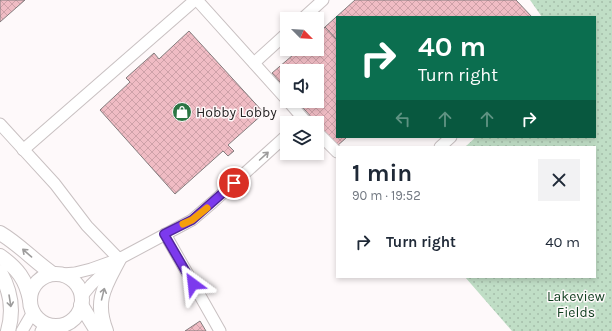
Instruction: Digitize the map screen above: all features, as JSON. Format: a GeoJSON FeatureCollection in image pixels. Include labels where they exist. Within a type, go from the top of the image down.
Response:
{"type":"FeatureCollection","features":[{"type":"Feature","properties":{"kind":"main road"},"geometry":{"type":"LineString","coordinates":[[0,233],[12,240],[45,269],[72,279],[76,283],[82,301],[97,331]]}},
{"type":"Feature","properties":{"kind":"main road"},"geometry":{"type":"LineString","coordinates":[[0,256],[12,264],[21,276],[27,287],[31,306],[38,319],[44,323],[62,327],[75,318],[82,301]]}},
{"type":"Feature","properties":{"kind":"main road"},"geometry":{"type":"LineString","coordinates":[[106,331],[101,318],[100,307],[102,295],[106,282],[119,259]]}},
{"type":"Feature","properties":{"kind":"main road"},"geometry":{"type":"LineString","coordinates":[[0,272],[6,283],[11,301],[11,317],[8,331]]}},
{"type":"Feature","properties":{"kind":"main road"},"geometry":{"type":"LineString","coordinates":[[31,306],[33,287],[40,279],[58,274]]}},
{"type":"Feature","properties":{"kind":"street"},"geometry":{"type":"LineString","coordinates":[[23,150],[196,0],[280,93]]}},
{"type":"Feature","properties":{"kind":"street"},"geometry":{"type":"LineString","coordinates":[[310,12],[323,0]]}},
{"type":"Feature","properties":{"kind":"street"},"geometry":{"type":"LineString","coordinates":[[254,63],[280,39]]}},
{"type":"Feature","properties":{"kind":"street"},"geometry":{"type":"LineString","coordinates":[[293,108],[299,116]]}},
{"type":"Feature","properties":{"kind":"street"},"geometry":{"type":"LineString","coordinates":[[0,124],[55,184],[87,226],[119,259]]}},
{"type":"Feature","properties":{"kind":"street"},"geometry":{"type":"LineString","coordinates":[[441,146],[450,138]]}},
{"type":"Feature","properties":{"kind":"street"},"geometry":{"type":"LineString","coordinates":[[324,139],[336,151]]}},
{"type":"Feature","properties":{"kind":"street"},"geometry":{"type":"LineString","coordinates":[[58,274],[80,272],[119,259],[192,220],[280,141]]}},
{"type":"Feature","properties":{"kind":"street"},"geometry":{"type":"LineString","coordinates":[[164,234],[220,331]]}},
{"type":"Feature","properties":{"kind":"street"},"geometry":{"type":"LineString","coordinates":[[82,301],[91,285],[119,259]]}},
{"type":"Feature","properties":{"kind":"street"},"geometry":{"type":"LineString","coordinates":[[22,331],[31,306]]}},
{"type":"Feature","properties":{"kind":"street"},"geometry":{"type":"LineString","coordinates":[[41,331],[62,327]]}},
{"type":"Feature","properties":{"kind":"green space","name":"Lakeview Fields"},"geometry":{"type":"Polygon","coordinates":[[[530,0],[612,0],[612,331],[512,331],[466,278],[596,278],[596,146],[466,146],[475,138],[596,138],[596,16],[541,16],[530,0]]]}},
{"type":"Feature","properties":{"kind":"building"},"geometry":{"type":"Polygon","coordinates":[[[0,0],[25,0],[0,22],[0,0]]]}},
{"type":"Feature","properties":{"kind":"building"},"geometry":{"type":"Polygon","coordinates":[[[355,0],[516,0],[531,16],[337,16],[355,0]]]}},
{"type":"Feature","properties":{"kind":"building"},"geometry":{"type":"Polygon","coordinates":[[[336,17],[336,39],[325,27],[336,17]]]}},
{"type":"Feature","properties":{"kind":"building"},"geometry":{"type":"Polygon","coordinates":[[[325,27],[336,39],[336,138],[346,138],[337,146],[324,131],[324,116],[310,116],[303,108],[324,108],[324,64],[282,64],[292,56],[324,56],[325,27]]]}},
{"type":"Feature","properties":{"kind":"building","name":"Hobby Lobby"},"geometry":{"type":"Polygon","coordinates":[[[189,31],[264,113],[228,145],[234,151],[228,156],[223,151],[175,194],[100,110],[130,82],[126,78],[154,53],[159,59],[189,31]]]}},
{"type":"Feature","properties":{"kind":"building"},"geometry":{"type":"Polygon","coordinates":[[[280,66],[280,82],[272,73],[280,66]]]}},
{"type":"Feature","properties":{"kind":"building"},"geometry":{"type":"Polygon","coordinates":[[[200,321],[206,331],[185,331],[200,321]]]}},
{"type":"Feature","properties":{"kind":"slow traffic"},"geometry":{"type":"LineString","coordinates":[[183,224],[192,220],[207,208]]}},
{"type":"Feature","properties":{"kind":"place","name":"Hobby Lobby"},"geometry":{"type":"Point","coordinates":[182,112]}},
{"type":"Feature","properties":{"kind":"route"},"geometry":{"type":"LineString","coordinates":[[193,284],[164,234],[192,220],[234,183]]}}]}
